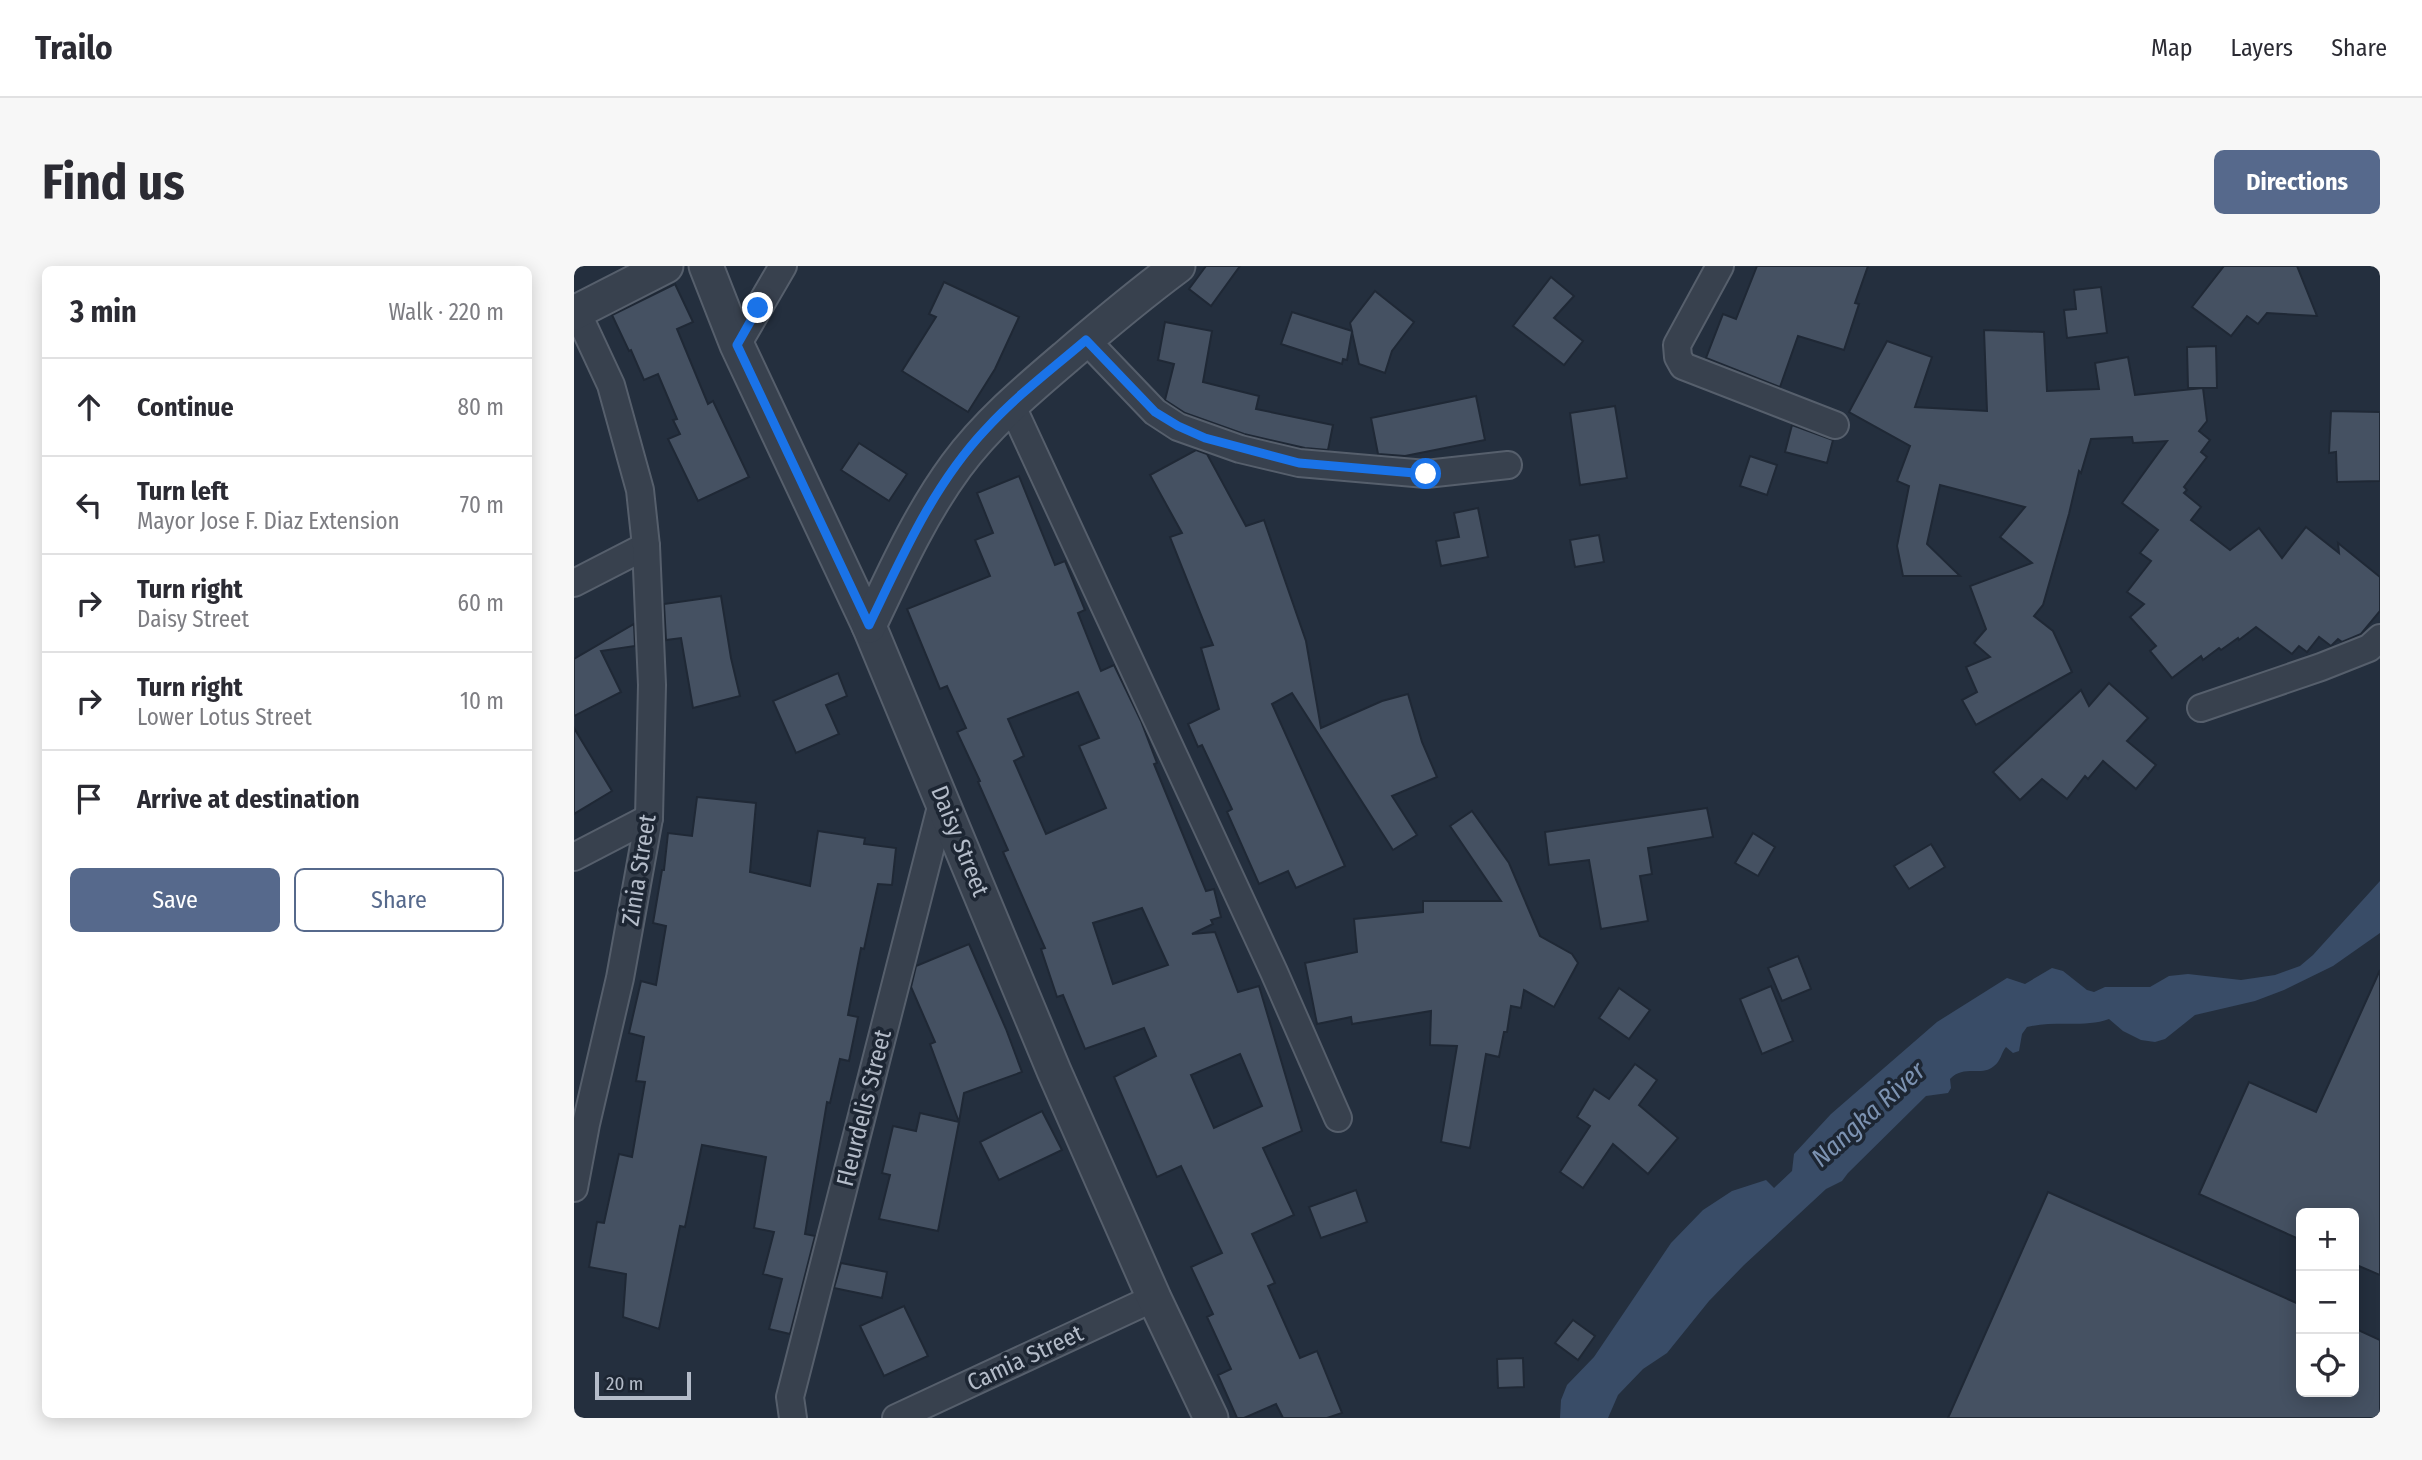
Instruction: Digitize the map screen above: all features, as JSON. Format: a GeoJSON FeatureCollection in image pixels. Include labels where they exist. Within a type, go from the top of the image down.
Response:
{"type":"FeatureCollection","features":[{"type":"Feature","properties":{"kind":"street"},"geometry":{"type":"LineString","coordinates":[[575,312],[666,266]]}},
{"type":"Feature","properties":{"kind":"street","name":"Daisy Street"},"geometry":{"type":"LineString","coordinates":[[706,266],[737,345],[869,625],[1054,1071],[1154,1298],[1211,1418]]}},
{"type":"Feature","properties":{"kind":"street"},"geometry":{"type":"LineString","coordinates":[[869,625],[932,502],[984,430],[1086,340],[1178,266]]}},
{"type":"Feature","properties":{"kind":"street"},"geometry":{"type":"LineString","coordinates":[[1720,266],[1677,345],[1678,357],[1683,366],[1835,425]]}},
{"type":"Feature","properties":{"kind":"street"},"geometry":{"type":"LineString","coordinates":[[737,345],[779,273]]}},
{"type":"Feature","properties":{"kind":"street","name":"Zinia Street"},"geometry":{"type":"LineString","coordinates":[[574,1188],[580,1127],[620,978],[649,818],[652,685],[646,546],[640,490],[611,386],[575,312]]}},
{"type":"Feature","properties":{"kind":"street"},"geometry":{"type":"LineString","coordinates":[[1086,340],[1155,412],[1187,430],[1240,449],[1299,463],[1426,474],[1508,465]]}},
{"type":"Feature","properties":{"kind":"street"},"geometry":{"type":"LineString","coordinates":[[1011,404],[1275,972],[1338,1118]]}},
{"type":"Feature","properties":{"kind":"street"},"geometry":{"type":"LineString","coordinates":[[574,583],[646,546]]}},
{"type":"Feature","properties":{"kind":"street"},"geometry":{"type":"LineString","coordinates":[[2202,708],[2321,667],[2369,648],[2380,638]]}},
{"type":"Feature","properties":{"kind":"street","name":"Fleurdelis Street"},"geometry":{"type":"LineString","coordinates":[[793,1418],[790,1397],[943,799]]}},
{"type":"Feature","properties":{"kind":"street"},"geometry":{"type":"LineString","coordinates":[[574,857],[649,818]]}},
{"type":"Feature","properties":{"kind":"street","name":"Camia Street"},"geometry":{"type":"LineString","coordinates":[[895,1418],[1154,1298]]}},
{"type":"Feature","properties":{"kind":"water","name":"Nangka River"},"geometry":{"type":"Polygon","coordinates":[[[2380,881],[2380,933],[2333,966],[2284,990],[2255,1001],[2195,1015],[2165,1039],[2155,1042],[2141,1040],[2123,1031],[2109,1019],[2090,1023],[2027,1027],[2022,1034],[2019,1051],[2013,1053],[2006,1047],[1994,1066],[1984,1071],[1961,1072],[1950,1079],[1951,1088],[1948,1093],[1926,1096],[1842,1181],[1826,1189],[1744,1265],[1709,1301],[1667,1353],[1643,1369],[1618,1395],[1608,1418],[1560,1418],[1561,1400],[1567,1385],[1594,1357],[1671,1243],[1703,1210],[1732,1191],[1766,1180],[1774,1188],[1792,1171],[1794,1154],[1831,1114],[1937,1022],[2007,978],[2025,984],[2052,968],[2063,971],[2087,990],[2094,992],[2105,987],[2150,987],[2169,976],[2188,974],[2241,980],[2275,975],[2300,966],[2313,955],[2380,881]]]}},
{"type":"Feature","properties":{"kind":"building"},"geometry":{"type":"Polygon","coordinates":[[[1206,266],[1240,266],[1211,306],[1189,289],[1206,266]]]}},
{"type":"Feature","properties":{"kind":"building"},"geometry":{"type":"Polygon","coordinates":[[[1757,266],[1868,266],[1855,303],[1859,304],[1844,350],[1798,336],[1780,387],[1706,358],[1723,314],[1736,319],[1757,266]]]}},
{"type":"Feature","properties":{"kind":"building"},"geometry":{"type":"Polygon","coordinates":[[[2224,266],[2297,266],[2317,316],[2267,313],[2258,324],[2247,316],[2231,336],[2192,307],[2224,266]]]}},
{"type":"Feature","properties":{"kind":"building"},"geometry":{"type":"Polygon","coordinates":[[[1551,277],[1574,296],[1554,318],[1583,341],[1564,365],[1513,326],[1551,277]]]}},
{"type":"Feature","properties":{"kind":"building"},"geometry":{"type":"Polygon","coordinates":[[[944,282],[1019,317],[995,369],[968,412],[902,371],[936,317],[929,314],[944,282]]]}},
{"type":"Feature","properties":{"kind":"building"},"geometry":{"type":"Polygon","coordinates":[[[675,284],[693,322],[677,329],[708,404],[713,401],[749,477],[698,501],[668,439],[680,434],[673,420],[677,419],[658,374],[644,380],[612,315],[675,284]]]}},
{"type":"Feature","properties":{"kind":"building"},"geometry":{"type":"Polygon","coordinates":[[[2101,287],[2107,333],[2067,338],[2064,310],[2076,309],[2074,290],[2101,287]]]}},
{"type":"Feature","properties":{"kind":"building"},"geometry":{"type":"Polygon","coordinates":[[[1375,291],[1414,322],[1392,351],[1385,373],[1359,364],[1352,332],[1347,360],[1343,359],[1342,364],[1281,344],[1292,312],[1352,331],[1350,323],[1375,291]]]}},
{"type":"Feature","properties":{"kind":"building"},"geometry":{"type":"Polygon","coordinates":[[[1165,322],[1212,331],[1203,382],[1259,396],[1256,409],[1333,425],[1328,450],[1305,448],[1244,434],[1185,413],[1165,400],[1174,364],[1158,360],[1165,322]]]}},
{"type":"Feature","properties":{"kind":"building"},"geometry":{"type":"Polygon","coordinates":[[[1984,330],[2044,332],[2047,391],[2099,389],[2095,363],[2128,357],[2135,395],[2203,388],[2207,421],[2199,431],[2210,440],[2201,452],[2207,457],[2184,487],[2187,490],[2184,493],[2201,507],[2191,520],[2230,550],[2259,528],[2282,558],[2306,527],[2339,553],[2338,543],[2380,577],[2380,611],[2361,634],[2342,642],[2338,639],[2331,646],[2319,637],[2307,652],[2299,646],[2292,654],[2256,627],[2203,660],[2201,656],[2172,678],[2150,651],[2156,646],[2130,617],[2144,604],[2127,592],[2151,561],[2140,553],[2158,530],[2122,503],[2167,441],[2133,443],[2132,437],[2091,439],[2081,473],[2079,471],[2043,605],[2034,616],[2053,631],[2072,672],[1976,725],[1962,700],[1977,692],[1966,667],[1990,657],[1974,643],[1986,629],[1970,586],[2032,563],[2000,537],[2025,507],[1940,485],[1927,544],[1960,576],[1903,576],[1897,546],[1909,486],[1897,481],[1910,446],[1849,412],[1887,341],[1932,357],[1915,407],[1987,411],[1984,330]]]}},
{"type":"Feature","properties":{"kind":"building"},"geometry":{"type":"Polygon","coordinates":[[[2216,346],[2217,388],[2188,388],[2187,347],[2216,346]]]}},
{"type":"Feature","properties":{"kind":"building"},"geometry":{"type":"Polygon","coordinates":[[[1476,396],[1485,440],[1405,456],[1378,454],[1371,418],[1476,396]]]}},
{"type":"Feature","properties":{"kind":"building"},"geometry":{"type":"Polygon","coordinates":[[[1615,406],[1627,478],[1580,485],[1570,413],[1615,406]]]}},
{"type":"Feature","properties":{"kind":"building"},"geometry":{"type":"Polygon","coordinates":[[[2331,411],[2380,412],[2380,481],[2337,482],[2336,452],[2329,453],[2331,411]]]}},
{"type":"Feature","properties":{"kind":"building"},"geometry":{"type":"Polygon","coordinates":[[[1792,425],[1833,440],[1827,463],[1785,452],[1792,425]]]}},
{"type":"Feature","properties":{"kind":"building"},"geometry":{"type":"Polygon","coordinates":[[[859,443],[907,474],[889,501],[841,470],[859,443]]]}},
{"type":"Feature","properties":{"kind":"building"},"geometry":{"type":"Polygon","coordinates":[[[1196,450],[1207,454],[1246,526],[1264,520],[1306,641],[1321,728],[1382,701],[1408,694],[1422,742],[1437,777],[1392,796],[1417,835],[1393,850],[1292,693],[1272,704],[1345,866],[1296,888],[1288,871],[1259,884],[1227,812],[1232,809],[1202,745],[1198,747],[1188,724],[1219,709],[1201,648],[1213,645],[1170,537],[1182,533],[1150,475],[1196,450]]]}},
{"type":"Feature","properties":{"kind":"building"},"geometry":{"type":"Polygon","coordinates":[[[1750,456],[1777,465],[1767,495],[1740,486],[1750,456]]]}},
{"type":"Feature","properties":{"kind":"building"},"geometry":{"type":"Polygon","coordinates":[[[1019,476],[1055,565],[1065,561],[1085,610],[1078,613],[1101,671],[1114,665],[1141,721],[1157,763],[1154,764],[1206,891],[1214,889],[1221,917],[1211,920],[1213,924],[1192,934],[1215,932],[1238,992],[1259,986],[1302,1131],[1263,1148],[1294,1215],[1252,1234],[1275,1283],[1268,1286],[1300,1358],[1317,1351],[1342,1413],[1327,1418],[1283,1418],[1276,1404],[1244,1418],[1237,1418],[1218,1375],[1231,1369],[1207,1317],[1213,1314],[1191,1267],[1222,1253],[1181,1166],[1157,1177],[1114,1077],[1156,1056],[1144,1028],[1085,1049],[1063,995],[1057,997],[1041,949],[1045,948],[1003,852],[1008,850],[978,782],[980,781],[957,732],[966,728],[947,686],[940,689],[907,609],[990,576],[975,540],[993,533],[977,493],[1019,476]],[[1078,692],[1008,719],[1024,756],[1014,761],[1046,834],[1106,808],[1079,746],[1099,738],[1078,692]],[[1142,908],[1093,923],[1113,984],[1168,965],[1142,908]],[[1240,1054],[1191,1075],[1214,1128],[1262,1106],[1240,1054]]]}},
{"type":"Feature","properties":{"kind":"building"},"geometry":{"type":"Polygon","coordinates":[[[1478,508],[1488,557],[1441,566],[1436,541],[1459,537],[1454,513],[1478,508]]]}},
{"type":"Feature","properties":{"kind":"building"},"geometry":{"type":"Polygon","coordinates":[[[1599,535],[1604,562],[1575,567],[1570,540],[1599,535]]]}},
{"type":"Feature","properties":{"kind":"building"},"geometry":{"type":"Polygon","coordinates":[[[721,596],[740,696],[693,708],[681,638],[666,640],[664,604],[721,596]]]}},
{"type":"Feature","properties":{"kind":"building"},"geometry":{"type":"Polygon","coordinates":[[[634,624],[635,646],[601,651],[621,692],[574,716],[574,659],[634,624]]]}},
{"type":"Feature","properties":{"kind":"building"},"geometry":{"type":"Polygon","coordinates":[[[838,673],[847,696],[826,705],[839,734],[796,753],[773,701],[838,673]]]}},
{"type":"Feature","properties":{"kind":"building"},"geometry":{"type":"Polygon","coordinates":[[[2109,683],[2148,718],[2127,741],[2156,765],[2136,789],[2103,761],[2088,779],[2085,776],[2067,799],[2042,779],[2020,800],[1993,772],[2081,690],[2089,706],[2109,683]]]}},
{"type":"Feature","properties":{"kind":"building"},"geometry":{"type":"Polygon","coordinates":[[[574,728],[612,791],[574,814],[574,728]]]}},
{"type":"Feature","properties":{"kind":"building"},"geometry":{"type":"Polygon","coordinates":[[[697,797],[756,803],[750,872],[810,886],[818,831],[865,838],[864,844],[896,848],[892,885],[878,884],[864,949],[861,948],[848,1015],[858,1017],[849,1061],[840,1059],[830,1103],[827,1102],[805,1234],[815,1236],[790,1334],[769,1329],[782,1279],[763,1274],[774,1232],[754,1228],[766,1157],[702,1145],[685,1227],[680,1226],[659,1329],[623,1317],[626,1274],[589,1267],[597,1222],[604,1223],[619,1154],[632,1157],[645,1082],[636,1081],[644,1037],[629,1033],[641,981],[656,985],[666,926],[653,923],[664,870],[668,833],[692,836],[697,797]]]}},
{"type":"Feature","properties":{"kind":"building"},"geometry":{"type":"Polygon","coordinates":[[[1707,808],[1713,837],[1648,848],[1652,874],[1640,876],[1648,921],[1601,929],[1589,860],[1549,865],[1545,832],[1707,808]]]}},
{"type":"Feature","properties":{"kind":"building"},"geometry":{"type":"Polygon","coordinates":[[[1472,811],[1509,863],[1540,936],[1572,954],[1578,963],[1554,1007],[1524,990],[1521,1008],[1511,1006],[1499,1057],[1486,1054],[1470,1148],[1441,1142],[1457,1046],[1430,1045],[1431,1011],[1352,1024],[1351,1017],[1317,1024],[1305,963],[1357,952],[1354,919],[1423,912],[1423,901],[1501,901],[1450,826],[1472,811]]]}},
{"type":"Feature","properties":{"kind":"building"},"geometry":{"type":"Polygon","coordinates":[[[1753,833],[1775,847],[1758,876],[1735,863],[1753,833]]]}},
{"type":"Feature","properties":{"kind":"building"},"geometry":{"type":"Polygon","coordinates":[[[1931,844],[1945,867],[1909,889],[1894,866],[1931,844]]]}},
{"type":"Feature","properties":{"kind":"building"},"geometry":{"type":"Polygon","coordinates":[[[969,944],[1022,1072],[964,1093],[959,1122],[930,1044],[935,1042],[911,987],[916,966],[969,944]]]}},
{"type":"Feature","properties":{"kind":"building"},"geometry":{"type":"Polygon","coordinates":[[[1798,956],[1811,989],[1782,1001],[1768,968],[1798,956]]]}},
{"type":"Feature","properties":{"kind":"building"},"geometry":{"type":"Polygon","coordinates":[[[2380,970],[2380,1275],[2359,1266],[2359,1208],[2296,1208],[2296,1238],[2199,1194],[2249,1082],[2316,1112],[2380,970]]]}},
{"type":"Feature","properties":{"kind":"building"},"geometry":{"type":"Polygon","coordinates":[[[1771,986],[1793,1041],[1762,1054],[1740,999],[1771,986]]]}},
{"type":"Feature","properties":{"kind":"building"},"geometry":{"type":"Polygon","coordinates":[[[1619,988],[1650,1010],[1629,1039],[1599,1018],[1619,988]]]}},
{"type":"Feature","properties":{"kind":"building"},"geometry":{"type":"Polygon","coordinates":[[[1635,1064],[1657,1080],[1639,1105],[1678,1138],[1648,1174],[1613,1144],[1583,1188],[1560,1172],[1590,1126],[1577,1117],[1594,1089],[1609,1099],[1635,1064]]]}},
{"type":"Feature","properties":{"kind":"building"},"geometry":{"type":"Polygon","coordinates":[[[1042,1111],[1062,1150],[999,1180],[980,1142],[1042,1111]]]}},
{"type":"Feature","properties":{"kind":"building"},"geometry":{"type":"Polygon","coordinates":[[[920,1113],[959,1122],[938,1231],[879,1219],[890,1175],[882,1173],[893,1126],[916,1131],[920,1113]]]}},
{"type":"Feature","properties":{"kind":"building"},"geometry":{"type":"Polygon","coordinates":[[[1356,1190],[1367,1222],[1321,1238],[1309,1207],[1356,1190]]]}},
{"type":"Feature","properties":{"kind":"building"},"geometry":{"type":"Polygon","coordinates":[[[2048,1192],[2296,1303],[2296,1397],[2359,1397],[2359,1330],[2380,1340],[2380,1418],[1948,1418],[2048,1192]]]}},
{"type":"Feature","properties":{"kind":"building"},"geometry":{"type":"Polygon","coordinates":[[[841,1263],[887,1272],[882,1298],[834,1288],[841,1263]]]}},
{"type":"Feature","properties":{"kind":"building"},"geometry":{"type":"Polygon","coordinates":[[[904,1306],[928,1356],[884,1376],[860,1326],[904,1306]]]}},
{"type":"Feature","properties":{"kind":"building"},"geometry":{"type":"Polygon","coordinates":[[[1573,1320],[1595,1336],[1578,1360],[1555,1343],[1573,1320]]]}},
{"type":"Feature","properties":{"kind":"building"},"geometry":{"type":"Polygon","coordinates":[[[1523,1358],[1524,1387],[1498,1388],[1497,1359],[1523,1358]]]}},
{"type":"Feature","properties":{"kind":"route"},"geometry":{"type":"LineString","coordinates":[[758,308],[737,345],[869,625],[905,551],[956,466],[984,430],[1086,340],[1155,412],[1205,438],[1299,463],[1426,474]]}}]}
